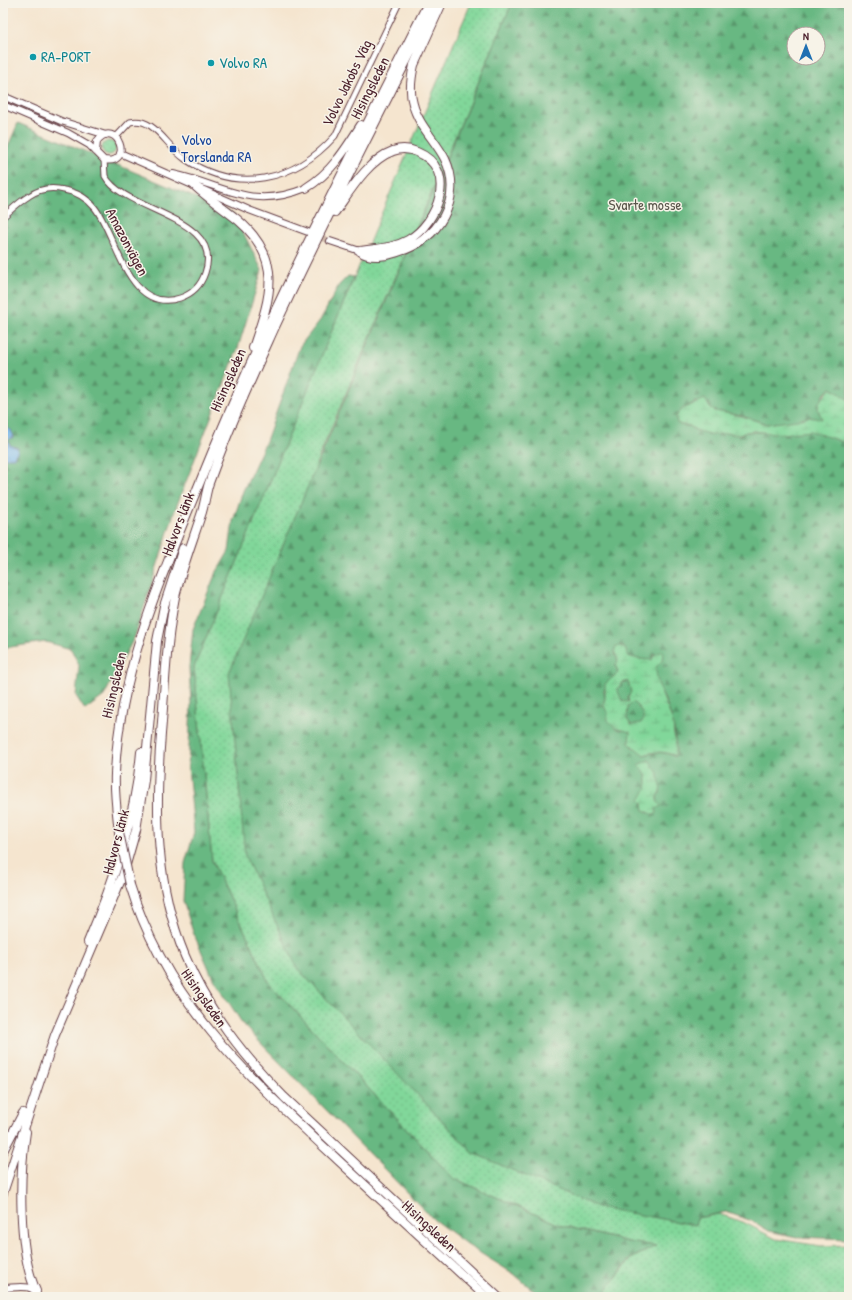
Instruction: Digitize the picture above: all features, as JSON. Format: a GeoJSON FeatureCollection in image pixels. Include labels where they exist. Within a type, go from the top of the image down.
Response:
{"type":"FeatureCollection","features":[{"type":"Feature","properties":{"kind":"highway","name":"Hisingsleden"},"geometry":{"type":"LineString","coordinates":[[428,3],[304,248],[218,437],[177,539],[138,646],[121,712],[115,777],[119,832],[130,885],[148,934],[185,998],[232,1058],[326,1149],[486,1297]]}},
{"type":"Feature","properties":{"kind":"highway","name":"Hisingsleden"},"geometry":{"type":"LineString","coordinates":[[436,3],[323,227],[253,375],[208,486],[202,511],[175,597],[170,626],[157,797],[158,844],[163,881],[176,931],[184,954],[219,1020],[254,1067],[295,1108],[498,1297]]}},
{"type":"Feature","properties":{"kind":"highway"},"geometry":{"type":"LineString","coordinates":[[360,251],[364,254],[384,255],[397,253],[412,247],[424,240],[439,225],[449,203],[452,186],[449,170],[442,154],[418,118],[411,96],[414,65],[442,3]]}},
{"type":"Feature","properties":{"kind":"highway"},"geometry":{"type":"LineString","coordinates":[[306,188],[322,178],[337,161],[361,125],[375,98],[384,92]]}},
{"type":"Feature","properties":{"kind":"highway"},"geometry":{"type":"LineString","coordinates":[[323,227],[364,173],[380,158],[393,151],[401,150],[410,150],[425,156],[434,166],[440,184],[437,208],[428,222],[414,236],[396,246],[360,251]]}},
{"type":"Feature","properties":{"kind":"highway"},"geometry":{"type":"LineString","coordinates":[[195,186],[251,233],[263,251],[269,266],[271,285],[266,312],[249,358],[250,364]]}},
{"type":"Feature","properties":{"kind":"highway","name":"Halvors länk"},"geometry":{"type":"LineString","coordinates":[[3,1192],[57,1028],[118,888],[131,850],[144,780],[154,661],[164,606],[176,568],[208,486]]}},
{"type":"Feature","properties":{"kind":"highway","name":"Halvors länk"},"geometry":{"type":"LineString","coordinates":[[3,1177],[50,1034],[108,895],[125,842],[139,768],[148,671],[155,623],[174,559],[177,539]]}},
{"type":"Feature","properties":{"kind":"highway"},"geometry":{"type":"LineString","coordinates":[[31,1105],[22,1164],[21,1191],[28,1270],[38,1295]]}},
{"type":"Feature","properties":{"kind":"highway"},"geometry":{"type":"LineString","coordinates":[[3,1152],[23,1113]]}},
{"type":"Feature","properties":{"kind":"street","name":"Volvo Jakobs Väg"},"geometry":{"type":"LineString","coordinates":[[116,137],[130,122],[142,121],[151,125],[173,149],[184,158],[212,173],[237,180],[257,180],[275,175],[298,165],[322,150],[335,136],[399,3]]}},
{"type":"Feature","properties":{"kind":"street"},"geometry":{"type":"LineString","coordinates":[[3,96],[61,121],[116,137],[121,145],[120,154],[113,160],[104,160],[89,145],[68,133],[3,105]]}},
{"type":"Feature","properties":{"kind":"street"},"geometry":{"type":"LineString","coordinates":[[96,152],[97,141],[106,135]]}},
{"type":"Feature","properties":{"kind":"street"},"geometry":{"type":"LineString","coordinates":[[120,154],[249,210],[308,232]]}},
{"type":"Feature","properties":{"kind":"street","name":"Amazonvägen"},"geometry":{"type":"LineString","coordinates":[[3,217],[23,200],[39,191],[54,189],[74,192],[87,200],[98,212],[129,276],[137,286],[150,296],[164,300],[175,300],[189,294],[200,283],[206,269],[206,254],[202,242],[194,232],[183,224],[131,199],[117,189],[105,176],[104,160]]}},
{"type":"Feature","properties":{"kind":"street"},"geometry":{"type":"LineString","coordinates":[[160,171],[184,176],[239,194],[263,198],[286,195],[306,188]]}},
{"type":"Feature","properties":{"kind":"street"},"geometry":{"type":"LineString","coordinates":[[330,241],[360,251]]}},
{"type":"Feature","properties":{"kind":"street"},"geometry":{"type":"LineString","coordinates":[[3,1288],[25,1287],[38,1295]]}},
{"type":"Feature","properties":{"kind":"street"},"geometry":{"type":"LineString","coordinates":[[3,1292],[8,1297]]}},
{"type":"Feature","properties":{"kind":"green space"},"geometry":{"type":"Polygon","coordinates":[[[471,3],[512,3],[316,464],[695,1225],[697,1218],[719,1214],[743,1222],[776,1239],[821,1246],[849,1245],[849,1297],[604,1297],[606,1290],[631,1259],[655,1246],[628,1242],[560,1225],[453,1178],[269,983],[212,861],[194,667],[326,344],[471,3]]]}},
{"type":"Feature","properties":{"kind":"green space","name":"Svarte mosse"},"geometry":{"type":"Polygon","coordinates":[[[512,3],[849,3],[849,400],[831,388],[823,395],[819,412],[823,419],[818,433],[849,444],[849,1239],[797,1237],[769,1231],[752,1221],[726,1212],[697,1218],[695,1225],[597,1207],[473,1153],[297,968],[245,856],[229,673],[512,3]],[[695,402],[689,406],[677,423],[690,426],[695,430],[704,431],[708,434],[727,433],[739,435],[746,432],[767,432],[771,425],[741,416],[715,411],[710,408],[707,403],[695,402]],[[625,652],[615,653],[618,661],[616,666],[618,673],[604,690],[605,699],[603,704],[619,730],[625,729],[630,732],[633,748],[639,750],[644,755],[659,752],[674,756],[674,727],[667,705],[656,681],[654,663],[652,660],[641,660],[630,657],[625,652]],[[652,766],[646,775],[648,786],[643,803],[644,810],[650,813],[658,807],[657,797],[660,793],[656,771],[652,766]]]}},
{"type":"Feature","properties":{"kind":"green space"},"geometry":{"type":"Polygon","coordinates":[[[18,123],[234,214],[262,270],[238,348],[175,510],[135,636],[104,696],[85,710],[76,696],[79,665],[71,649],[46,642],[3,648],[3,458],[10,445],[3,426],[3,158],[18,123]]]}},
{"type":"Feature","properties":{"kind":"green space"},"geometry":{"type":"Polygon","coordinates":[[[109,141],[114,143],[116,148],[114,153],[109,155],[104,153],[102,148],[104,143],[109,141]]]}},
{"type":"Feature","properties":{"kind":"green space"},"geometry":{"type":"Polygon","coordinates":[[[348,276],[354,277],[194,667],[212,861],[269,983],[453,1178],[560,1225],[628,1242],[656,1246],[630,1259],[606,1290],[604,1297],[541,1297],[514,1274],[469,1246],[433,1219],[244,1026],[213,978],[193,932],[183,901],[185,863],[194,832],[188,767],[191,704],[189,667],[193,629],[215,575],[229,551],[233,521],[243,491],[266,441],[300,346],[321,319],[339,285],[348,276]]]}},
{"type":"Feature","properties":{"kind":"green space"},"geometry":{"type":"Polygon","coordinates":[[[831,388],[849,400],[849,444],[811,431],[782,434],[753,431],[739,435],[727,433],[712,435],[695,430],[690,426],[677,423],[676,417],[682,409],[705,399],[710,408],[715,411],[741,416],[767,424],[809,417],[822,419],[818,409],[819,402],[831,388]]]}},
{"type":"Feature","properties":{"kind":"green space"},"geometry":{"type":"Polygon","coordinates":[[[620,646],[625,648],[628,656],[638,659],[652,660],[654,655],[663,651],[662,661],[656,667],[656,675],[673,723],[676,746],[675,756],[660,752],[644,755],[629,743],[630,732],[615,728],[607,719],[608,714],[603,704],[605,699],[605,684],[618,673],[616,666],[618,661],[615,648],[620,646]],[[628,681],[622,683],[617,689],[622,701],[629,702],[628,697],[631,692],[628,681]],[[633,702],[628,706],[627,719],[631,725],[641,723],[643,720],[643,715],[640,709],[633,702]]]}},
{"type":"Feature","properties":{"kind":"green space"},"geometry":{"type":"Polygon","coordinates":[[[628,681],[631,693],[629,702],[621,701],[617,689],[622,683],[628,681]]]}},
{"type":"Feature","properties":{"kind":"green space"},"geometry":{"type":"Polygon","coordinates":[[[633,702],[640,709],[644,717],[642,723],[631,725],[627,719],[627,706],[633,702]]]}},
{"type":"Feature","properties":{"kind":"green space"},"geometry":{"type":"Polygon","coordinates":[[[649,760],[658,773],[658,778],[661,785],[657,801],[661,806],[656,809],[657,813],[654,815],[644,810],[643,803],[640,800],[645,792],[647,779],[638,765],[649,760]]]}},
{"type":"Feature","properties":{"kind":"water"},"geometry":{"type":"Polygon","coordinates":[[[3,426],[11,430],[14,437],[8,440],[10,445],[18,448],[14,458],[3,458],[3,426]]]}},
{"type":"Feature","properties":{"kind":"tunnel"},"geometry":{"type":"LineString","coordinates":[[314,235],[330,241]]}},
{"type":"Feature","properties":{"kind":"place","name":"RA-PORT"},"geometry":{"type":"Point","coordinates":[33,57]}},
{"type":"Feature","properties":{"kind":"place","name":"Volvo RA"},"geometry":{"type":"Point","coordinates":[211,63]}},
{"type":"Feature","properties":{"kind":"place","name":"Volvo Torslanda RA"},"geometry":{"type":"Point","coordinates":[173,149]}}]}
